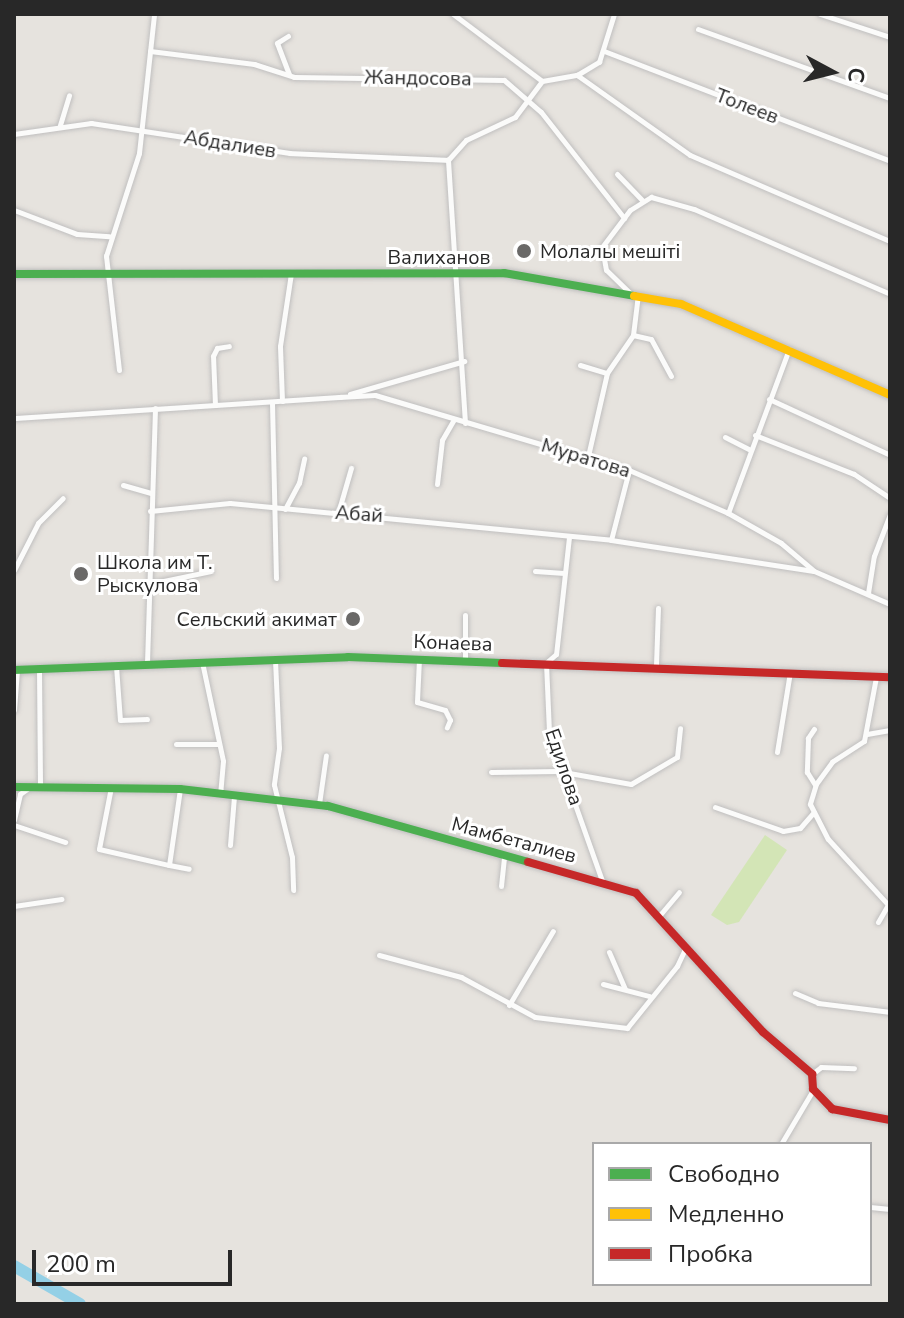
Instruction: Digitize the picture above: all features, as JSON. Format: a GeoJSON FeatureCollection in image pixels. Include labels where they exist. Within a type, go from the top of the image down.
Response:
{"type":"FeatureCollection","features":[{"type":"Feature","properties":{"kind":"street"},"geometry":{"type":"LineString","coordinates":[[119,370],[112,274],[106,256],[109,236],[132,186],[142,132],[154,14]]}},
{"type":"Feature","properties":{"kind":"street"},"geometry":{"type":"LineString","coordinates":[[453,14],[542,81]]}},
{"type":"Feature","properties":{"kind":"street"},"geometry":{"type":"LineString","coordinates":[[465,423],[464,361],[448,160],[466,140],[515,117],[526,98],[542,81],[577,75],[599,62],[614,14]]}},
{"type":"Feature","properties":{"kind":"street"},"geometry":{"type":"LineString","coordinates":[[820,14],[890,37]]}},
{"type":"Feature","properties":{"kind":"street"},"geometry":{"type":"LineString","coordinates":[[698,29],[890,98]]}},
{"type":"Feature","properties":{"kind":"street"},"geometry":{"type":"LineString","coordinates":[[288,36],[277,43],[289,76]]}},
{"type":"Feature","properties":{"kind":"street","name":"Жандосова"},"geometry":{"type":"LineString","coordinates":[[150,51],[254,64],[289,76],[504,80],[526,98],[624,218]]}},
{"type":"Feature","properties":{"kind":"street","name":"Толеев"},"geometry":{"type":"LineString","coordinates":[[604,51],[890,161]]}},
{"type":"Feature","properties":{"kind":"street"},"geometry":{"type":"LineString","coordinates":[[577,75],[690,155],[890,241]]}},
{"type":"Feature","properties":{"kind":"street"},"geometry":{"type":"LineString","coordinates":[[60,125],[69,95]]}},
{"type":"Feature","properties":{"kind":"street","name":"Абдалиев"},"geometry":{"type":"LineString","coordinates":[[14,134],[60,125],[91,123],[290,153],[448,160]]}},
{"type":"Feature","properties":{"kind":"street"},"geometry":{"type":"LineString","coordinates":[[617,174],[642,200]]}},
{"type":"Feature","properties":{"kind":"street"},"geometry":{"type":"LineString","coordinates":[[588,456],[607,373],[633,335],[634,294],[601,259],[602,247],[642,200],[651,197],[694,209],[890,294]]}},
{"type":"Feature","properties":{"kind":"street"},"geometry":{"type":"LineString","coordinates":[[14,210],[77,234],[109,236]]}},
{"type":"Feature","properties":{"kind":"street"},"geometry":{"type":"LineString","coordinates":[[282,401],[280,346],[291,272]]}},
{"type":"Feature","properties":{"kind":"street","name":"Валиханов"},"geometry":{"type":"LineString","coordinates":[[14,274],[504,273],[681,304],[789,348],[890,395]]}},
{"type":"Feature","properties":{"kind":"street"},"geometry":{"type":"LineString","coordinates":[[633,335],[651,339],[671,376]]}},
{"type":"Feature","properties":{"kind":"street"},"geometry":{"type":"LineString","coordinates":[[215,405],[213,356],[217,348],[229,346]]}},
{"type":"Feature","properties":{"kind":"street"},"geometry":{"type":"LineString","coordinates":[[728,513],[749,449],[789,348]]}},
{"type":"Feature","properties":{"kind":"street","name":"Муратова"},"geometry":{"type":"LineString","coordinates":[[339,397],[464,361]]}},
{"type":"Feature","properties":{"kind":"street"},"geometry":{"type":"LineString","coordinates":[[580,365],[607,373]]}},
{"type":"Feature","properties":{"kind":"street","name":"Муратова"},"geometry":{"type":"LineString","coordinates":[[14,418],[375,395],[629,470],[728,513],[781,543],[814,571]]}},
{"type":"Feature","properties":{"kind":"street"},"geometry":{"type":"LineString","coordinates":[[769,399],[890,455]]}},
{"type":"Feature","properties":{"kind":"street"},"geometry":{"type":"LineString","coordinates":[[272,403],[276,578]]}},
{"type":"Feature","properties":{"kind":"street"},"geometry":{"type":"LineString","coordinates":[[147,663],[155,408]]}},
{"type":"Feature","properties":{"kind":"street"},"geometry":{"type":"LineString","coordinates":[[437,484],[442,440],[454,419]]}},
{"type":"Feature","properties":{"kind":"street"},"geometry":{"type":"LineString","coordinates":[[755,435],[854,474],[890,498]]}},
{"type":"Feature","properties":{"kind":"street"},"geometry":{"type":"LineString","coordinates":[[725,437],[749,449]]}},
{"type":"Feature","properties":{"kind":"street"},"geometry":{"type":"LineString","coordinates":[[285,509],[299,483],[304,459]]}},
{"type":"Feature","properties":{"kind":"street"},"geometry":{"type":"LineString","coordinates":[[338,513],[351,468]]}},
{"type":"Feature","properties":{"kind":"street"},"geometry":{"type":"LineString","coordinates":[[611,540],[629,470]]}},
{"type":"Feature","properties":{"kind":"street"},"geometry":{"type":"LineString","coordinates":[[123,485],[151,493]]}},
{"type":"Feature","properties":{"kind":"street"},"geometry":{"type":"LineString","coordinates":[[14,570],[38,523],[63,498]]}},
{"type":"Feature","properties":{"kind":"street","name":"Абай"},"geometry":{"type":"LineString","coordinates":[[150,511],[230,503],[275,506],[611,540],[814,571]]}},
{"type":"Feature","properties":{"kind":"street"},"geometry":{"type":"LineString","coordinates":[[868,593],[874,556],[890,514]]}},
{"type":"Feature","properties":{"kind":"street"},"geometry":{"type":"LineString","coordinates":[[546,663],[556,654],[569,537]]}},
{"type":"Feature","properties":{"kind":"street"},"geometry":{"type":"LineString","coordinates":[[149,584],[211,571]]}},
{"type":"Feature","properties":{"kind":"street"},"geometry":{"type":"LineString","coordinates":[[535,571],[564,573]]}},
{"type":"Feature","properties":{"kind":"street"},"geometry":{"type":"LineString","coordinates":[[814,571],[890,604]]}},
{"type":"Feature","properties":{"kind":"street"},"geometry":{"type":"LineString","coordinates":[[656,665],[658,608]]}},
{"type":"Feature","properties":{"kind":"street"},"geometry":{"type":"LineString","coordinates":[[465,615],[465,659]]}},
{"type":"Feature","properties":{"kind":"street"},"geometry":{"type":"LineString","coordinates":[[419,658],[417,702],[445,710],[447,727]]}},
{"type":"Feature","properties":{"kind":"street","name":"Конаева"},"geometry":{"type":"LineString","coordinates":[[15,670],[201,661],[419,658],[656,665],[890,677]]}},
{"type":"Feature","properties":{"kind":"street"},"geometry":{"type":"LineString","coordinates":[[275,659],[277,802],[292,857],[293,890]]}},
{"type":"Feature","properties":{"kind":"street"},"geometry":{"type":"LineString","coordinates":[[201,661],[223,761],[220,793]]}},
{"type":"Feature","properties":{"kind":"street","name":"Едилова"},"geometry":{"type":"LineString","coordinates":[[546,663],[549,731],[602,881]]}},
{"type":"Feature","properties":{"kind":"street"},"geometry":{"type":"LineString","coordinates":[[116,665],[120,720],[147,719]]}},
{"type":"Feature","properties":{"kind":"street"},"geometry":{"type":"LineString","coordinates":[[39,669],[35,788],[20,794],[14,822],[65,842]]}},
{"type":"Feature","properties":{"kind":"street"},"geometry":{"type":"LineString","coordinates":[[14,709],[15,670]]}},
{"type":"Feature","properties":{"kind":"street"},"geometry":{"type":"LineString","coordinates":[[777,752],[790,671]]}},
{"type":"Feature","properties":{"kind":"street"},"geometry":{"type":"LineString","coordinates":[[866,734],[876,676]]}},
{"type":"Feature","properties":{"kind":"street"},"geometry":{"type":"LineString","coordinates":[[491,772],[566,773],[631,784],[677,757],[680,728]]}},
{"type":"Feature","properties":{"kind":"street"},"geometry":{"type":"LineString","coordinates":[[814,729],[808,738],[807,772],[815,786],[814,812],[828,839],[889,906],[878,922]]}},
{"type":"Feature","properties":{"kind":"street"},"geometry":{"type":"LineString","coordinates":[[815,786],[832,762],[866,734],[890,730]]}},
{"type":"Feature","properties":{"kind":"street"},"geometry":{"type":"LineString","coordinates":[[176,744],[217,744]]}},
{"type":"Feature","properties":{"kind":"street"},"geometry":{"type":"LineString","coordinates":[[319,804],[326,755]]}},
{"type":"Feature","properties":{"kind":"street"},"geometry":{"type":"LineString","coordinates":[[650,763],[650,774]]}},
{"type":"Feature","properties":{"kind":"street","name":"Мамбеталиев"},"geometry":{"type":"LineString","coordinates":[[14,787],[180,789],[277,802],[319,804],[636,893],[763,1032],[812,1074]]}},
{"type":"Feature","properties":{"kind":"street"},"geometry":{"type":"LineString","coordinates":[[111,787],[99,849],[189,869]]}},
{"type":"Feature","properties":{"kind":"street"},"geometry":{"type":"LineString","coordinates":[[169,865],[180,789]]}},
{"type":"Feature","properties":{"kind":"street"},"geometry":{"type":"LineString","coordinates":[[230,845],[234,796]]}},
{"type":"Feature","properties":{"kind":"street"},"geometry":{"type":"LineString","coordinates":[[715,807],[783,831],[800,828],[814,812]]}},
{"type":"Feature","properties":{"kind":"street"},"geometry":{"type":"LineString","coordinates":[[501,886],[504,854]]}},
{"type":"Feature","properties":{"kind":"street"},"geometry":{"type":"LineString","coordinates":[[659,916],[679,892]]}},
{"type":"Feature","properties":{"kind":"street"},"geometry":{"type":"LineString","coordinates":[[14,906],[61,899]]}},
{"type":"Feature","properties":{"kind":"street"},"geometry":{"type":"LineString","coordinates":[[509,1005],[553,931]]}},
{"type":"Feature","properties":{"kind":"street"},"geometry":{"type":"LineString","coordinates":[[379,955],[461,977],[535,1017],[627,1028],[649,996],[677,966],[686,946]]}},
{"type":"Feature","properties":{"kind":"street"},"geometry":{"type":"LineString","coordinates":[[609,952],[626,989]]}},
{"type":"Feature","properties":{"kind":"street"},"geometry":{"type":"LineString","coordinates":[[603,984],[649,996]]}},
{"type":"Feature","properties":{"kind":"street"},"geometry":{"type":"LineString","coordinates":[[795,993],[818,1003],[890,1012]]}},
{"type":"Feature","properties":{"kind":"street"},"geometry":{"type":"LineString","coordinates":[[782,1142],[813,1089],[812,1074],[821,1067],[854,1068]]}},
{"type":"Feature","properties":{"kind":"street"},"geometry":{"type":"LineString","coordinates":[[813,1089],[832,1109],[890,1120]]}},
{"type":"Feature","properties":{"kind":"green space"},"geometry":{"type":"Polygon","coordinates":[[[765,835],[787,850],[739,922],[727,925],[711,915],[765,835]]]}},
{"type":"Feature","properties":{"kind":"waterway"},"geometry":{"type":"LineString","coordinates":[[14,1266],[80,1304]]}},
{"type":"Feature","properties":{"kind":"traffic: fast"},"geometry":{"type":"LineString","coordinates":[[14,274],[504,273],[634,296]]}},
{"type":"Feature","properties":{"kind":"traffic: fast"},"geometry":{"type":"LineString","coordinates":[[14,670],[348,657],[502,663]]}},
{"type":"Feature","properties":{"kind":"traffic: fast"},"geometry":{"type":"LineString","coordinates":[[14,787],[180,789],[328,806],[528,862]]}},
{"type":"Feature","properties":{"kind":"traffic: slow"},"geometry":{"type":"LineString","coordinates":[[634,296],[681,304],[890,395]]}},
{"type":"Feature","properties":{"kind":"traffic: jam"},"geometry":{"type":"LineString","coordinates":[[502,663],[890,677]]}},
{"type":"Feature","properties":{"kind":"traffic: jam"},"geometry":{"type":"LineString","coordinates":[[528,862],[636,893],[763,1032],[812,1074],[813,1089],[832,1109],[890,1120]]}},
{"type":"Feature","properties":{"kind":"place","name":"Молалы мешіті"},"geometry":{"type":"Point","coordinates":[524,251]}},
{"type":"Feature","properties":{"kind":"place","name":"Школа им Т. Рыскулова"},"geometry":{"type":"Point","coordinates":[81,574]}},
{"type":"Feature","properties":{"kind":"place","name":"Сельский акимат"},"geometry":{"type":"Point","coordinates":[353,619]}}]}
